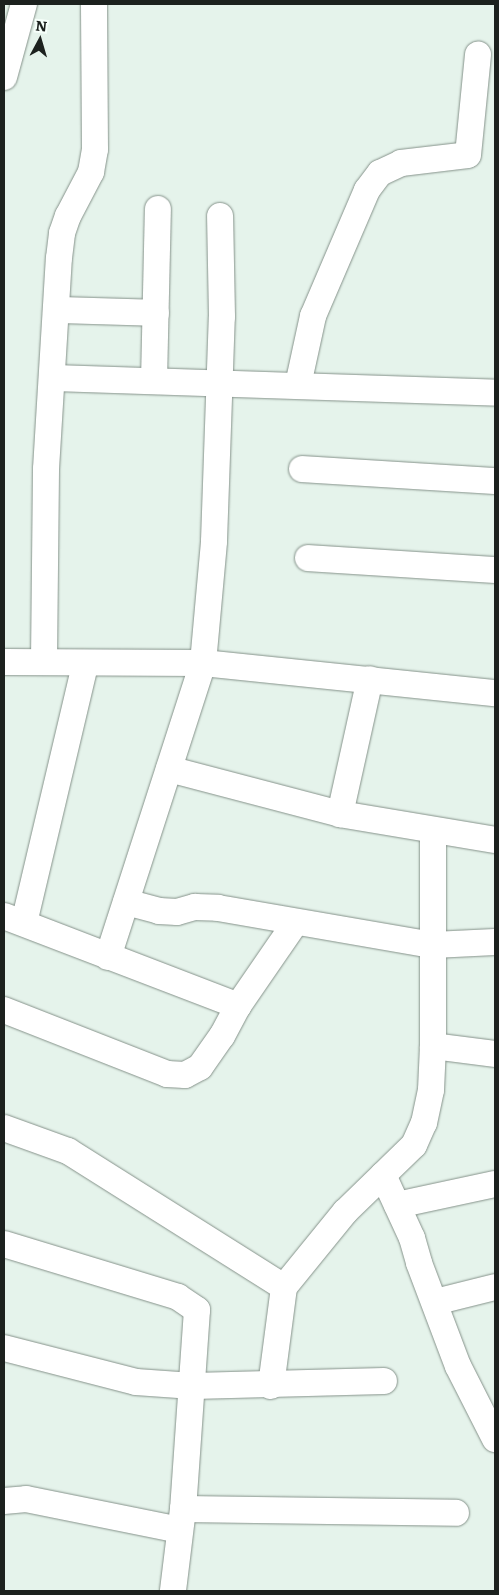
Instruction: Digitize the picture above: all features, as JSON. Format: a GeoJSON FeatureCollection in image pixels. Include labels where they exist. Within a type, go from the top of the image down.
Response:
{"type":"FeatureCollection","features":[{"type":"Feature","properties":{"kind":"street"},"geometry":{"type":"LineString","coordinates":[[4,77],[24,4]]}},
{"type":"Feature","properties":{"kind":"street"},"geometry":{"type":"LineString","coordinates":[[44,661],[46,469],[56,310],[62,233],[91,172],[94,149],[94,4]]}},
{"type":"Feature","properties":{"kind":"street"},"geometry":{"type":"LineString","coordinates":[[298,386],[313,316],[367,190],[380,173],[401,162],[468,155],[478,54]]}},
{"type":"Feature","properties":{"kind":"street"},"geometry":{"type":"LineString","coordinates":[[154,381],[158,209]]}},
{"type":"Feature","properties":{"kind":"street"},"geometry":{"type":"LineString","coordinates":[[108,957],[204,663],[214,541],[217,383],[222,317],[220,216]]}},
{"type":"Feature","properties":{"kind":"street"},"geometry":{"type":"LineString","coordinates":[[56,310],[156,313]]}},
{"type":"Feature","properties":{"kind":"street"},"geometry":{"type":"LineString","coordinates":[[52,378],[495,393]]}},
{"type":"Feature","properties":{"kind":"street"},"geometry":{"type":"LineString","coordinates":[[302,469],[495,481]]}},
{"type":"Feature","properties":{"kind":"street"},"geometry":{"type":"LineString","coordinates":[[308,558],[495,570]]}},
{"type":"Feature","properties":{"kind":"street"},"geometry":{"type":"LineString","coordinates":[[4,662],[44,661],[85,664],[204,663],[370,679],[495,694]]}},
{"type":"Feature","properties":{"kind":"street"},"geometry":{"type":"LineString","coordinates":[[85,664],[14,919],[238,1006]]}},
{"type":"Feature","properties":{"kind":"street"},"geometry":{"type":"LineString","coordinates":[[340,814],[370,679]]}},
{"type":"Feature","properties":{"kind":"street"},"geometry":{"type":"LineString","coordinates":[[169,769],[340,814],[432,832],[495,840]]}},
{"type":"Feature","properties":{"kind":"street"},"geometry":{"type":"LineString","coordinates":[[271,1386],[284,1287],[339,1219],[414,1145],[424,1123],[431,1090],[433,1046],[432,832]]}},
{"type":"Feature","properties":{"kind":"street"},"geometry":{"type":"LineString","coordinates":[[126,902],[158,911],[177,912],[195,907],[218,908],[295,923],[433,945],[495,942]]}},
{"type":"Feature","properties":{"kind":"street"},"geometry":{"type":"LineString","coordinates":[[4,1010],[167,1074],[185,1075],[200,1067],[222,1036],[238,1006],[295,923]]}},
{"type":"Feature","properties":{"kind":"street"},"geometry":{"type":"LineString","coordinates":[[433,1046],[495,1054]]}},
{"type":"Feature","properties":{"kind":"street"},"geometry":{"type":"LineString","coordinates":[[4,1128],[68,1151],[284,1287]]}},
{"type":"Feature","properties":{"kind":"street"},"geometry":{"type":"LineString","coordinates":[[383,1175],[412,1238],[458,1366],[495,1439]]}},
{"type":"Feature","properties":{"kind":"street"},"geometry":{"type":"LineString","coordinates":[[397,1205],[495,1184]]}},
{"type":"Feature","properties":{"kind":"street"},"geometry":{"type":"LineString","coordinates":[[4,1244],[178,1297],[197,1310],[182,1520],[173,1591]]}},
{"type":"Feature","properties":{"kind":"street"},"geometry":{"type":"LineString","coordinates":[[435,1302],[495,1287]]}},
{"type":"Feature","properties":{"kind":"street"},"geometry":{"type":"LineString","coordinates":[[4,1348],[136,1382],[193,1386],[271,1386],[384,1381]]}},
{"type":"Feature","properties":{"kind":"street"},"geometry":{"type":"LineString","coordinates":[[4,1501],[26,1499],[182,1520],[456,1513]]}}]}
